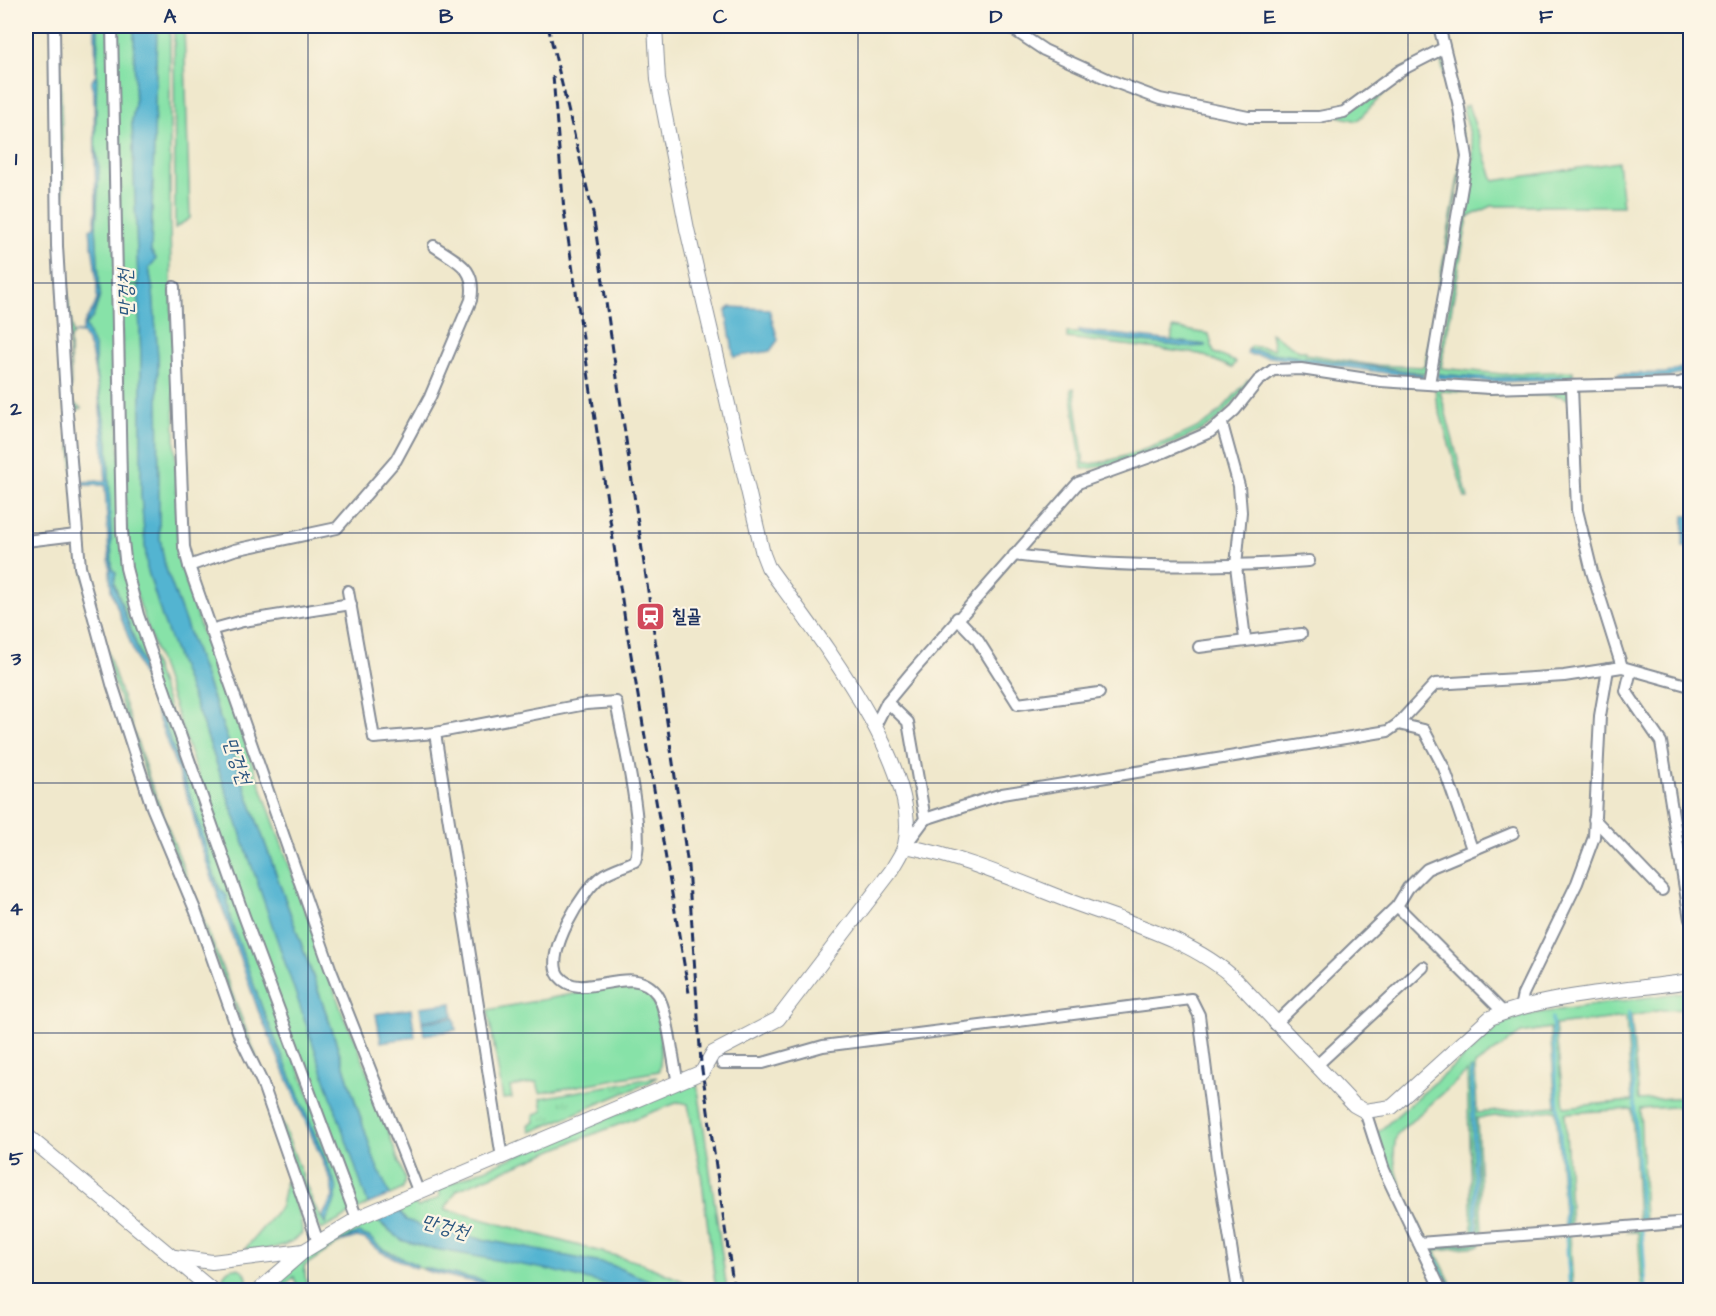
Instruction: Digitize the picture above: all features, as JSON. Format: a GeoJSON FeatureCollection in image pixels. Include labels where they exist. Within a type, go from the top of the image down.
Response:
{"type":"FeatureCollection","features":[{"type":"Feature","properties":{"kind":"street"},"geometry":{"type":"LineString","coordinates":[[54,26],[57,246],[76,535],[88,601],[152,807],[196,912],[240,1037],[261,1082],[318,1242]]}},
{"type":"Feature","properties":{"kind":"street"},"geometry":{"type":"LineString","coordinates":[[112,26],[120,457],[126,568],[138,615],[244,916],[360,1217]]}},
{"type":"Feature","properties":{"kind":"street"},"geometry":{"type":"LineString","coordinates":[[655,26],[658,80],[687,229],[763,554],[768,567],[859,698],[875,726],[906,806],[905,846]]}},
{"type":"Feature","properties":{"kind":"street"},"geometry":{"type":"LineString","coordinates":[[1008,26],[1044,50],[1112,81],[1160,99],[1248,117],[1319,117],[1344,112],[1401,70],[1444,48]]}},
{"type":"Feature","properties":{"kind":"street"},"geometry":{"type":"LineString","coordinates":[[1429,384],[1467,157],[1458,102],[1439,26]]}},
{"type":"Feature","properties":{"kind":"street"},"geometry":{"type":"LineString","coordinates":[[189,566],[234,550],[337,528],[396,460],[430,397],[471,300],[474,285],[467,269],[434,246]]}},
{"type":"Feature","properties":{"kind":"street"},"geometry":{"type":"LineString","coordinates":[[174,287],[184,547],[189,566],[330,968],[414,1195]]}},
{"type":"Feature","properties":{"kind":"street"},"geometry":{"type":"LineString","coordinates":[[875,726],[887,702],[957,618],[1078,483],[1174,448],[1210,432],[1222,424],[1258,381],[1273,370],[1282,367],[1380,381],[1501,389],[1680,383],[1690,379]]}},
{"type":"Feature","properties":{"kind":"street"},"geometry":{"type":"LineString","coordinates":[[1572,387],[1577,510],[1592,572],[1626,668],[1626,691],[1661,742],[1690,919]]}},
{"type":"Feature","properties":{"kind":"street"},"geometry":{"type":"LineString","coordinates":[[1222,424],[1239,486],[1241,512],[1236,566],[1245,639]]}},
{"type":"Feature","properties":{"kind":"street"},"geometry":{"type":"LineString","coordinates":[[26,541],[76,535]]}},
{"type":"Feature","properties":{"kind":"street"},"geometry":{"type":"LineString","coordinates":[[1014,555],[1152,566],[1236,566],[1309,561]]}},
{"type":"Feature","properties":{"kind":"street"},"geometry":{"type":"LineString","coordinates":[[348,591],[374,738],[435,733],[586,704],[616,702],[636,821],[638,853],[635,861],[602,875],[585,890],[572,913],[554,962],[560,976],[567,983],[578,987],[624,979],[638,981],[657,994],[663,1006],[678,1083]]}},
{"type":"Feature","properties":{"kind":"street"},"geometry":{"type":"LineString","coordinates":[[210,630],[243,621],[351,604]]}},
{"type":"Feature","properties":{"kind":"street"},"geometry":{"type":"LineString","coordinates":[[957,618],[977,639],[1017,704],[1099,693]]}},
{"type":"Feature","properties":{"kind":"street"},"geometry":{"type":"LineString","coordinates":[[1199,647],[1245,639],[1301,634]]}},
{"type":"Feature","properties":{"kind":"street"},"geometry":{"type":"LineString","coordinates":[[259,1290],[304,1251],[360,1217],[702,1072],[713,1053],[778,1019],[892,870],[905,846],[926,819],[1002,794],[1388,731],[1398,724],[1435,684],[1564,676],[1626,668],[1690,686]]}},
{"type":"Feature","properties":{"kind":"street"},"geometry":{"type":"LineString","coordinates":[[1520,1008],[1523,994],[1577,883],[1594,837],[1600,716],[1608,669]]}},
{"type":"Feature","properties":{"kind":"street"},"geometry":{"type":"LineString","coordinates":[[887,702],[908,722],[926,819]]}},
{"type":"Feature","properties":{"kind":"street"},"geometry":{"type":"LineString","coordinates":[[1398,724],[1424,730],[1444,768],[1472,849]]}},
{"type":"Feature","properties":{"kind":"street"},"geometry":{"type":"LineString","coordinates":[[435,733],[502,1158]]}},
{"type":"Feature","properties":{"kind":"street"},"geometry":{"type":"LineString","coordinates":[[1594,819],[1662,890]]}},
{"type":"Feature","properties":{"kind":"street"},"geometry":{"type":"LineString","coordinates":[[1275,1024],[1397,906],[1408,888],[1427,869],[1513,833]]}},
{"type":"Feature","properties":{"kind":"street"},"geometry":{"type":"LineString","coordinates":[[905,846],[935,852],[978,866],[1162,935],[1227,971],[1354,1105],[1365,1111],[1392,1107],[1490,1018],[1503,1012],[1690,981]]}},
{"type":"Feature","properties":{"kind":"street"},"geometry":{"type":"LineString","coordinates":[[1397,906],[1503,1012]]}},
{"type":"Feature","properties":{"kind":"street"},"geometry":{"type":"LineString","coordinates":[[1316,1066],[1423,967]]}},
{"type":"Feature","properties":{"kind":"street"},"geometry":{"type":"LineString","coordinates":[[722,1063],[763,1063],[823,1046],[1191,999],[1199,1015],[1216,1160],[1239,1290]]}},
{"type":"Feature","properties":{"kind":"street"},"geometry":{"type":"LineString","coordinates":[[1365,1111],[1384,1170],[1441,1290]]}},
{"type":"Feature","properties":{"kind":"street"},"geometry":{"type":"LineString","coordinates":[[26,1135],[212,1290]]}},
{"type":"Feature","properties":{"kind":"street"},"geometry":{"type":"LineString","coordinates":[[1419,1243],[1690,1222]]}},
{"type":"Feature","properties":{"kind":"street"},"geometry":{"type":"LineString","coordinates":[[175,1257],[212,1262],[304,1251]]}},
{"type":"Feature","properties":{"kind":"green space"},"geometry":{"type":"Polygon","coordinates":[[[56,26],[59,26],[66,284],[73,335],[70,338],[71,398],[72,402],[81,408],[72,414],[80,532],[94,611],[150,781],[313,1203],[325,1224],[335,1200],[336,1185],[262,1008],[230,918],[227,896],[220,889],[214,874],[194,806],[113,579],[116,573],[112,569],[108,443],[95,370],[95,349],[85,325],[93,317],[100,296],[96,227],[99,168],[95,145],[98,26],[111,26],[121,531],[125,568],[137,616],[242,916],[353,1213],[321,1230],[300,1186],[264,1083],[163,824],[106,660],[88,595],[76,520],[71,445],[69,341],[63,278],[56,26]]]}},
{"type":"Feature","properties":{"kind":"green space"},"geometry":{"type":"Polygon","coordinates":[[[114,26],[134,26],[135,104],[132,121],[141,357],[141,495],[147,568],[163,620],[205,730],[364,1190],[368,1204],[356,1211],[257,950],[127,567],[114,26]]]}},
{"type":"Feature","properties":{"kind":"green space"},"geometry":{"type":"Polygon","coordinates":[[[157,26],[170,26],[170,229],[178,556],[202,632],[232,706],[345,1020],[356,1040],[405,1179],[403,1189],[390,1195],[375,1162],[331,1026],[165,566],[159,533],[158,358],[149,268],[156,259],[151,251],[157,26]]]}},
{"type":"Feature","properties":{"kind":"green space"},"geometry":{"type":"Polygon","coordinates":[[[174,26],[184,26],[190,218],[175,228],[174,26]]]}},
{"type":"Feature","properties":{"kind":"green space"},"geometry":{"type":"Polygon","coordinates":[[[1440,56],[1443,58],[1465,147],[1426,373],[1248,350],[1251,346],[1274,349],[1271,333],[1299,351],[1306,351],[1306,354],[1373,365],[1422,367],[1425,364],[1461,161],[1458,133],[1441,61],[1434,59],[1393,84],[1357,121],[1338,116],[1426,60],[1440,56]]]}},
{"type":"Feature","properties":{"kind":"green space"},"geometry":{"type":"Polygon","coordinates":[[[1468,105],[1494,181],[1618,162],[1623,206],[1492,206],[1468,217],[1441,368],[1502,374],[1573,371],[1573,376],[1490,378],[1437,374],[1472,173],[1473,147],[1463,107],[1468,105]]]}},
{"type":"Feature","properties":{"kind":"green space"},"geometry":{"type":"Polygon","coordinates":[[[1173,328],[1209,334],[1214,353],[1236,362],[1232,368],[1200,354],[1067,338],[1067,333],[1079,333],[1186,347],[1206,345],[1171,343],[1173,328]]]}},
{"type":"Feature","properties":{"kind":"green space"},"geometry":{"type":"Polygon","coordinates":[[[1248,380],[1250,382],[1226,411],[1209,426],[1129,459],[1082,469],[1071,389],[1074,388],[1084,464],[1111,460],[1130,454],[1204,424],[1227,404],[1248,380]]]}},
{"type":"Feature","properties":{"kind":"green space"},"geometry":{"type":"Polygon","coordinates":[[[1435,386],[1567,390],[1570,400],[1561,396],[1440,391],[1468,498],[1465,498],[1436,399],[1435,386]]]}},
{"type":"Feature","properties":{"kind":"green space"},"geometry":{"type":"Polygon","coordinates":[[[625,984],[645,990],[655,1007],[660,1041],[659,1071],[540,1093],[537,1082],[510,1087],[512,1098],[503,1099],[488,1010],[625,984]]]}},
{"type":"Feature","properties":{"kind":"green space"},"geometry":{"type":"Polygon","coordinates":[[[1690,991],[1690,1009],[1662,1010],[1631,1016],[1639,1100],[1690,1097],[1690,1106],[1640,1109],[1645,1221],[1642,1222],[1629,1011],[1641,1222],[1638,1222],[1632,1109],[1565,1113],[1571,1228],[1568,1228],[1552,1018],[1565,1228],[1556,1110],[1477,1118],[1482,1233],[1479,1234],[1473,1068],[1470,1069],[1475,1234],[1472,1234],[1467,1072],[1398,1133],[1394,1159],[1407,1201],[1426,1238],[1422,1238],[1376,1134],[1503,1023],[1525,1015],[1690,991]],[[1626,1017],[1555,1025],[1564,1107],[1632,1101],[1626,1017]],[[1550,1028],[1521,1033],[1475,1065],[1477,1113],[1556,1106],[1550,1028]]]}},
{"type":"Feature","properties":{"kind":"green space"},"geometry":{"type":"Polygon","coordinates":[[[657,1077],[531,1132],[529,1125],[535,1122],[534,1115],[543,1111],[541,1098],[657,1077]]]}},
{"type":"Feature","properties":{"kind":"green space"},"geometry":{"type":"Polygon","coordinates":[[[694,1082],[697,1084],[701,1108],[727,1290],[716,1290],[701,1174],[688,1104],[679,1102],[575,1141],[457,1190],[445,1209],[638,1262],[704,1290],[672,1290],[611,1265],[426,1228],[406,1220],[397,1208],[413,1202],[418,1207],[440,1197],[439,1188],[694,1082]]]}},
{"type":"Feature","properties":{"kind":"green space"},"geometry":{"type":"Polygon","coordinates":[[[286,1180],[301,1219],[302,1233],[283,1245],[259,1250],[245,1249],[281,1206],[286,1180]]]}},
{"type":"Feature","properties":{"kind":"green space"},"geometry":{"type":"Polygon","coordinates":[[[375,1218],[386,1229],[413,1243],[443,1251],[577,1274],[628,1290],[505,1290],[480,1280],[424,1268],[424,1270],[379,1247],[369,1237],[351,1235],[304,1266],[307,1290],[298,1290],[294,1277],[281,1290],[268,1290],[318,1249],[345,1232],[375,1218]]]}},
{"type":"Feature","properties":{"kind":"green space"},"geometry":{"type":"Polygon","coordinates":[[[1641,1228],[1645,1290],[1642,1290],[1638,1232],[1626,1232],[1641,1228]]]}},
{"type":"Feature","properties":{"kind":"green space"},"geometry":{"type":"Polygon","coordinates":[[[1567,1233],[1570,1235],[1573,1290],[1570,1290],[1567,1233]]]}},
{"type":"Feature","properties":{"kind":"green space"},"geometry":{"type":"Polygon","coordinates":[[[1480,1242],[1479,1246],[1435,1250],[1454,1290],[1450,1290],[1429,1248],[1477,1243],[1427,1247],[1449,1290],[1445,1290],[1428,1256],[1425,1244],[1480,1242]]]}},
{"type":"Feature","properties":{"kind":"green space"},"geometry":{"type":"Polygon","coordinates":[[[235,1268],[240,1269],[246,1275],[246,1285],[240,1291],[235,1292],[230,1291],[224,1285],[223,1280],[224,1275],[230,1269],[235,1268]]]}},
{"type":"Feature","properties":{"kind":"water"},"geometry":{"type":"Polygon","coordinates":[[[95,26],[98,26],[95,145],[99,168],[96,227],[100,296],[93,317],[85,325],[95,349],[95,370],[108,443],[112,569],[116,573],[114,584],[194,806],[214,874],[220,889],[227,896],[230,918],[262,1008],[336,1185],[335,1200],[325,1224],[322,1217],[333,1197],[331,1181],[258,1010],[201,846],[191,807],[111,590],[105,485],[76,485],[76,482],[106,481],[99,395],[91,350],[83,334],[73,333],[82,332],[83,327],[96,302],[97,297],[90,229],[94,227],[96,210],[94,93],[91,83],[96,74],[95,26]]]}},
{"type":"Feature","properties":{"kind":"water"},"geometry":{"type":"Polygon","coordinates":[[[134,26],[157,26],[151,251],[156,259],[149,268],[158,358],[159,533],[165,566],[330,1024],[375,1162],[390,1195],[368,1204],[205,730],[163,620],[147,568],[141,495],[141,357],[132,121],[135,104],[134,26]]]}},
{"type":"Feature","properties":{"kind":"water"},"geometry":{"type":"Polygon","coordinates":[[[730,307],[769,309],[778,340],[770,351],[734,357],[726,311],[730,307]]]}},
{"type":"Feature","properties":{"kind":"water"},"geometry":{"type":"Polygon","coordinates":[[[1079,330],[1206,346],[1186,347],[1091,336],[1079,333],[1079,330]]]}},
{"type":"Feature","properties":{"kind":"water"},"geometry":{"type":"Polygon","coordinates":[[[1248,350],[1424,375],[1423,378],[1247,354],[1248,350]]]}},
{"type":"Feature","properties":{"kind":"water"},"geometry":{"type":"Polygon","coordinates":[[[1690,365],[1690,371],[1670,377],[1618,379],[1618,374],[1666,373],[1690,365]]]}},
{"type":"Feature","properties":{"kind":"water"},"geometry":{"type":"Polygon","coordinates":[[[1437,374],[1490,378],[1604,375],[1604,379],[1490,382],[1438,378],[1437,374]]]}},
{"type":"Feature","properties":{"kind":"water"},"geometry":{"type":"Polygon","coordinates":[[[1684,515],[1690,516],[1690,548],[1683,547],[1684,515]]]}},
{"type":"Feature","properties":{"kind":"water"},"geometry":{"type":"Polygon","coordinates":[[[452,1003],[453,1016],[422,1021],[420,1007],[452,1003]]]}},
{"type":"Feature","properties":{"kind":"water"},"geometry":{"type":"Polygon","coordinates":[[[411,1009],[415,1037],[381,1042],[376,1014],[411,1009]]]}},
{"type":"Feature","properties":{"kind":"water"},"geometry":{"type":"Polygon","coordinates":[[[454,1018],[456,1030],[424,1035],[422,1022],[454,1018]]]}},
{"type":"Feature","properties":{"kind":"water"},"geometry":{"type":"Polygon","coordinates":[[[397,1208],[406,1220],[426,1228],[611,1265],[672,1290],[628,1290],[550,1270],[425,1247],[401,1240],[375,1218],[397,1208]]]}},
{"type":"Feature","properties":{"kind":"water"},"geometry":{"type":"Polygon","coordinates":[[[358,1233],[369,1237],[382,1249],[417,1265],[416,1268],[379,1251],[365,1239],[357,1237],[336,1243],[358,1233]]]}},
{"type":"Feature","properties":{"kind":"water"},"geometry":{"type":"Polygon","coordinates":[[[424,1268],[480,1280],[505,1290],[494,1290],[482,1284],[426,1271],[424,1268]]]}},
{"type":"Feature","properties":{"kind":"waterway"},"geometry":{"type":"LineString","coordinates":[[1629,1012],[1641,1221]]}},
{"type":"Feature","properties":{"kind":"waterway"},"geometry":{"type":"LineString","coordinates":[[1552,1018],[1566,1226]]}},
{"type":"Feature","properties":{"kind":"waterway"},"geometry":{"type":"LineString","coordinates":[[1472,1070],[1476,1231]]}},
{"type":"Feature","properties":{"kind":"waterway"},"geometry":{"type":"LineString","coordinates":[[1642,1230],[1646,1290]]}},
{"type":"Feature","properties":{"kind":"waterway"},"geometry":{"type":"LineString","coordinates":[[1566,1236],[1570,1290]]}},
{"type":"Feature","properties":{"kind":"waterway"},"geometry":{"type":"LineString","coordinates":[[1430,1247],[1450,1290]]}},
{"type":"Feature","properties":{"kind":"railway"},"geometry":{"type":"LineString","coordinates":[[548,26],[593,213],[688,866],[701,1063],[734,1290]]}},
{"type":"Feature","properties":{"kind":"railway"},"geometry":{"type":"LineString","coordinates":[[553,76],[564,211],[625,620],[689,993]]}},
{"type":"Feature","properties":{"kind":"place","name":"칠골"},"geometry":{"type":"Point","coordinates":[651,616]}},
{"type":"Feature","properties":{"kind":"water label","name":"만겅천"},"geometry":{"type":"Point","coordinates":[126,293]}},
{"type":"Feature","properties":{"kind":"water label","name":"만겅천"},"geometry":{"type":"Point","coordinates":[237,761]}},
{"type":"Feature","properties":{"kind":"water label","name":"만겅천"},"geometry":{"type":"Point","coordinates":[445,1227]}}]}
